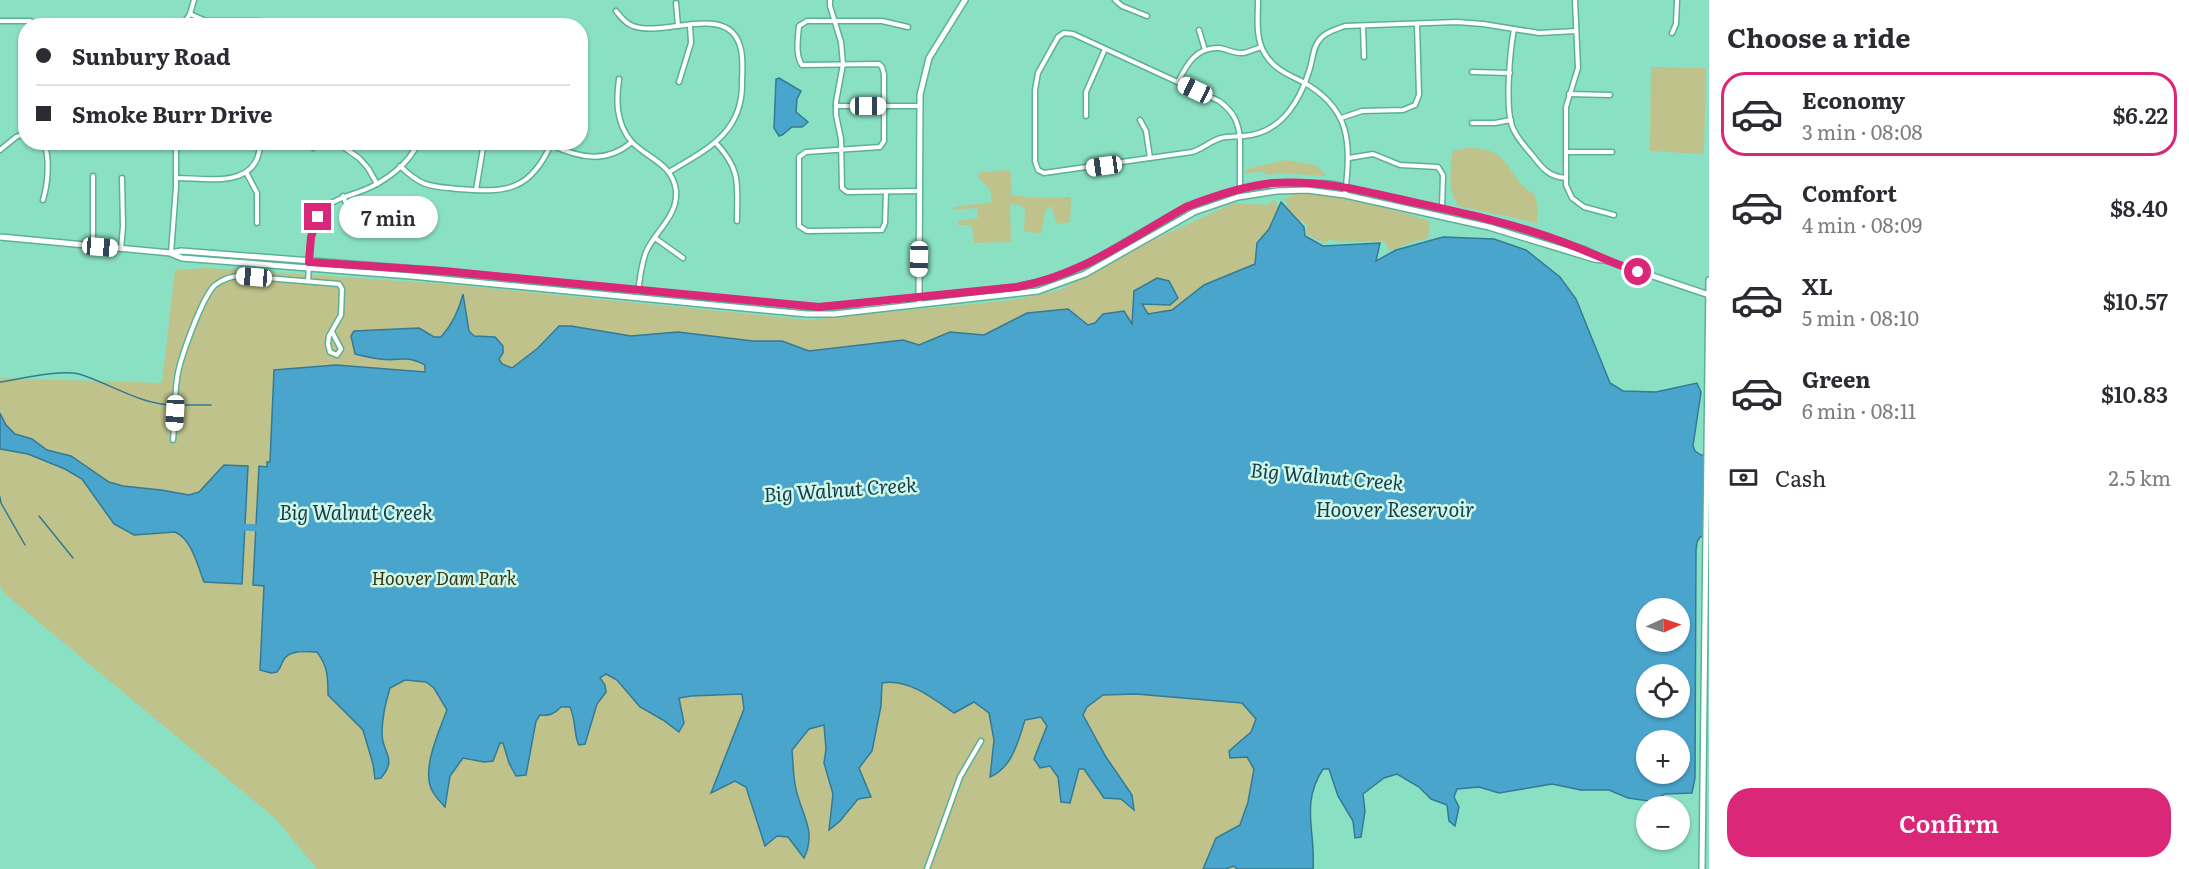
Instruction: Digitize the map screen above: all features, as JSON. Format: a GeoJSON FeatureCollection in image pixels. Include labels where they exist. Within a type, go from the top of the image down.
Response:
{"type":"FeatureCollection","features":[{"type":"Feature","properties":{"kind":"main road"},"geometry":{"type":"LineString","coordinates":[[919,302],[919,106],[922,83],[929,58],[964,0]]}},
{"type":"Feature","properties":{"kind":"main road"},"geometry":{"type":"LineString","coordinates":[[171,253],[182,258],[274,266],[286,262],[443,271],[807,314],[849,313],[866,306],[919,302],[964,292],[1023,286],[1065,275],[1186,207],[1240,189],[1272,183],[1301,182],[1346,187],[1491,220],[1586,250],[1605,260],[1709,295]]}},
{"type":"Feature","properties":{"kind":"main road"},"geometry":{"type":"LineString","coordinates":[[0,237],[171,253],[181,251],[597,294],[684,295],[819,307],[1022,294],[1061,285],[1085,274],[1185,217],[1240,196],[1307,190],[1345,195],[1489,227],[1594,260],[1605,260]]}},
{"type":"Feature","properties":{"kind":"main road"},"geometry":{"type":"LineString","coordinates":[[1702,869],[1709,280]]}},
{"type":"Feature","properties":{"kind":"street"},"geometry":{"type":"LineString","coordinates":[[187,18],[194,0]]}},
{"type":"Feature","properties":{"kind":"street"},"geometry":{"type":"LineString","coordinates":[[830,0],[841,42],[843,64],[836,106],[842,150],[842,190],[847,192],[919,191]]}},
{"type":"Feature","properties":{"kind":"street"},"geometry":{"type":"LineString","coordinates":[[1115,0],[1122,6],[1147,16]]}},
{"type":"Feature","properties":{"kind":"street"},"geometry":{"type":"LineString","coordinates":[[1258,0],[1261,47],[1271,63],[1327,98],[1341,118],[1348,136],[1349,158],[1345,195]]}},
{"type":"Feature","properties":{"kind":"street"},"geometry":{"type":"LineString","coordinates":[[1575,0],[1578,68],[1566,106],[1566,177],[1569,192],[1577,203],[1590,210],[1614,215]]}},
{"type":"Feature","properties":{"kind":"street"},"geometry":{"type":"LineString","coordinates":[[1672,33],[1676,24],[1677,0]]}},
{"type":"Feature","properties":{"kind":"street"},"geometry":{"type":"LineString","coordinates":[[676,3],[678,26]]}},
{"type":"Feature","properties":{"kind":"street"},"geometry":{"type":"LineString","coordinates":[[616,11],[632,26],[649,30],[690,25],[719,25],[737,34],[741,50],[741,98],[731,125],[716,143],[669,172]]}},
{"type":"Feature","properties":{"kind":"street"},"geometry":{"type":"LineString","coordinates":[[190,14],[199,18]]}},
{"type":"Feature","properties":{"kind":"street"},"geometry":{"type":"LineString","coordinates":[[0,21],[18,21]]}},
{"type":"Feature","properties":{"kind":"street"},"geometry":{"type":"LineString","coordinates":[[885,192],[885,223],[882,230],[807,231],[801,229],[798,224],[799,157],[801,154],[876,148],[883,145],[884,106],[882,67],[879,64],[805,65],[799,61],[799,29],[801,23],[834,21],[882,21],[908,27]]}},
{"type":"Feature","properties":{"kind":"street"},"geometry":{"type":"LineString","coordinates":[[1341,118],[1362,111],[1403,110],[1415,105],[1419,95],[1417,24]]}},
{"type":"Feature","properties":{"kind":"street"},"geometry":{"type":"LineString","coordinates":[[1240,196],[1240,136],[1236,118],[1226,106],[1073,34],[1064,33],[1058,37],[1044,60],[1037,81],[1035,161],[1038,170],[1044,173],[1199,150],[1219,138],[1240,136],[1264,131],[1281,120],[1293,106],[1309,71],[1315,47],[1320,38],[1328,32],[1345,26],[1483,24],[1539,33],[1576,31]]}},
{"type":"Feature","properties":{"kind":"street"},"geometry":{"type":"LineString","coordinates":[[679,82],[691,44],[690,25]]}},
{"type":"Feature","properties":{"kind":"street"},"geometry":{"type":"LineString","coordinates":[[1363,26],[1364,57]]}},
{"type":"Feature","properties":{"kind":"street"},"geometry":{"type":"LineString","coordinates":[[1514,29],[1510,73],[1511,120],[1516,134],[1541,167],[1551,175],[1566,177]]}},
{"type":"Feature","properties":{"kind":"street"},"geometry":{"type":"LineString","coordinates":[[1199,30],[1205,50]]}},
{"type":"Feature","properties":{"kind":"street"},"geometry":{"type":"LineString","coordinates":[[1178,82],[1192,57],[1205,50],[1221,48],[1242,53],[1261,47]]}},
{"type":"Feature","properties":{"kind":"street"},"geometry":{"type":"LineString","coordinates":[[1086,116],[1086,92],[1105,49]]}},
{"type":"Feature","properties":{"kind":"street"},"geometry":{"type":"LineString","coordinates":[[1472,72],[1510,73]]}},
{"type":"Feature","properties":{"kind":"street"},"geometry":{"type":"LineString","coordinates":[[619,79],[617,97],[619,119],[632,142],[662,164],[669,172],[675,190],[675,205],[669,219],[643,260],[638,295]]}},
{"type":"Feature","properties":{"kind":"street"},"geometry":{"type":"LineString","coordinates":[[1569,94],[1610,95]]}},
{"type":"Feature","properties":{"kind":"street"},"geometry":{"type":"LineString","coordinates":[[836,106],[919,106]]}},
{"type":"Feature","properties":{"kind":"street"},"geometry":{"type":"LineString","coordinates":[[1140,120],[1146,131],[1150,158]]}},
{"type":"Feature","properties":{"kind":"street"},"geometry":{"type":"LineString","coordinates":[[1472,123],[1511,120]]}},
{"type":"Feature","properties":{"kind":"street"},"geometry":{"type":"LineString","coordinates":[[0,150],[18,136]]}},
{"type":"Feature","properties":{"kind":"street"},"geometry":{"type":"LineString","coordinates":[[564,150],[575,155],[604,156],[616,153],[632,142]]}},
{"type":"Feature","properties":{"kind":"street"},"geometry":{"type":"LineString","coordinates":[[716,143],[730,159],[736,174],[736,220]]}},
{"type":"Feature","properties":{"kind":"street"},"geometry":{"type":"LineString","coordinates":[[43,200],[47,184],[45,150]]}},
{"type":"Feature","properties":{"kind":"street"},"geometry":{"type":"LineString","coordinates":[[171,253],[176,150]]}},
{"type":"Feature","properties":{"kind":"street"},"geometry":{"type":"LineString","coordinates":[[176,178],[229,180],[246,172],[256,160],[258,150]]}},
{"type":"Feature","properties":{"kind":"street"},"geometry":{"type":"LineString","coordinates":[[348,150],[368,168],[377,184]]}},
{"type":"Feature","properties":{"kind":"street"},"geometry":{"type":"LineString","coordinates":[[308,281],[311,237],[318,217],[343,196],[377,184],[400,166],[412,150]]}},
{"type":"Feature","properties":{"kind":"street"},"geometry":{"type":"LineString","coordinates":[[476,190],[483,150]]}},
{"type":"Feature","properties":{"kind":"street"},"geometry":{"type":"LineString","coordinates":[[400,166],[421,184],[501,191],[528,179],[548,150]]}},
{"type":"Feature","properties":{"kind":"street"},"geometry":{"type":"LineString","coordinates":[[1566,152],[1612,152]]}},
{"type":"Feature","properties":{"kind":"street"},"geometry":{"type":"LineString","coordinates":[[1349,158],[1373,154],[1400,165],[1438,167],[1443,176],[1442,208]]}},
{"type":"Feature","properties":{"kind":"street"},"geometry":{"type":"LineString","coordinates":[[246,172],[257,193],[257,223]]}},
{"type":"Feature","properties":{"kind":"street"},"geometry":{"type":"LineString","coordinates":[[93,176],[93,246]]}},
{"type":"Feature","properties":{"kind":"street"},"geometry":{"type":"LineString","coordinates":[[121,249],[122,178]]}},
{"type":"Feature","properties":{"kind":"street"},"geometry":{"type":"LineString","coordinates":[[343,196],[356,228]]}},
{"type":"Feature","properties":{"kind":"street"},"geometry":{"type":"LineString","coordinates":[[655,238],[683,258]]}},
{"type":"Feature","properties":{"kind":"street"},"geometry":{"type":"LineString","coordinates":[[173,440],[178,370],[213,287],[226,279],[238,276],[335,283],[341,286],[341,315],[328,339],[328,348],[331,354],[337,355],[341,349],[332,332]]}},
{"type":"Feature","properties":{"kind":"street"},"geometry":{"type":"LineString","coordinates":[[927,869],[960,777],[981,741]]}},
{"type":"Feature","properties":{"kind":"green space"},"geometry":{"type":"Polygon","coordinates":[[[1651,67],[1706,68],[1704,154],[1650,151],[1651,67]]]}},
{"type":"Feature","properties":{"kind":"green space"},"geometry":{"type":"Polygon","coordinates":[[[1466,148],[1493,152],[1507,164],[1525,188],[1535,195],[1538,210],[1537,223],[1459,206],[1451,187],[1451,165],[1453,151],[1466,148]]]}},
{"type":"Feature","properties":{"kind":"green space"},"geometry":{"type":"Polygon","coordinates":[[[1285,160],[1315,165],[1325,176],[1282,173],[1268,175],[1262,171],[1244,174],[1247,169],[1285,160]]]}},
{"type":"Feature","properties":{"kind":"green space"},"geometry":{"type":"Polygon","coordinates":[[[1010,170],[1012,195],[1037,198],[1071,197],[1070,222],[1057,224],[1051,206],[1045,210],[1041,234],[1024,231],[1025,209],[1018,204],[1010,205],[1011,242],[974,243],[972,225],[957,225],[959,221],[978,218],[977,208],[953,210],[954,207],[992,202],[990,189],[977,176],[982,172],[1010,170]]]}},
{"type":"Feature","properties":{"kind":"green space","name":"Hoover Reservoir"},"geometry":{"type":"Polygon","coordinates":[[[1299,192],[1379,206],[1430,223],[1428,238],[1390,251],[1384,241],[1339,242],[1330,239],[1324,243],[1306,234],[1307,225],[1301,220],[1304,757],[1292,869],[317,869],[276,819],[5,594],[0,586],[0,378],[162,383],[175,270],[206,268],[446,284],[808,320],[1014,300],[1060,290],[1138,247],[1234,203],[1268,205],[1273,200],[1277,202],[1276,205],[1290,206],[1284,199],[1299,192]]]}},
{"type":"Feature","properties":{"kind":"water"},"geometry":{"type":"Polygon","coordinates":[[[779,78],[801,91],[797,99],[796,112],[808,122],[802,127],[792,127],[779,136],[774,128],[776,79],[779,78]]]}},
{"type":"Feature","properties":{"kind":"water","name":"Hoover Reservoir"},"geometry":{"type":"Polygon","coordinates":[[[1281,202],[1304,227],[1305,236],[1323,246],[1380,243],[1376,261],[1396,250],[1443,237],[1494,239],[1526,250],[1560,277],[1576,299],[1610,383],[1623,391],[1656,392],[1697,383],[1701,392],[1693,446],[1695,451],[1701,455],[1709,455],[1709,535],[1700,537],[1696,551],[1695,778],[1692,793],[1636,796],[1636,799],[1609,790],[1581,790],[1552,784],[1499,793],[1479,787],[1457,789],[1454,797],[1459,807],[1455,826],[1449,821],[1447,805],[1431,799],[1419,787],[1397,774],[1384,778],[1363,794],[1365,811],[1361,837],[1355,838],[1353,821],[1338,796],[1329,769],[1323,769],[1312,794],[1310,818],[1313,869],[1237,869],[1234,866],[1225,869],[1203,869],[1216,838],[1240,825],[1248,802],[1254,769],[1247,757],[1230,758],[1229,751],[1251,732],[1256,719],[1242,703],[1136,694],[1103,695],[1087,707],[1083,715],[1106,757],[1132,795],[1134,810],[1121,799],[1104,798],[1084,769],[1079,769],[1070,803],[1061,802],[1058,777],[1050,766],[1040,768],[1034,759],[1047,726],[1041,717],[1025,720],[1014,753],[998,773],[990,777],[994,740],[989,713],[974,702],[954,713],[920,691],[892,682],[882,683],[881,706],[872,751],[859,768],[871,797],[858,799],[840,821],[829,830],[833,794],[824,763],[826,749],[824,725],[809,729],[792,750],[795,784],[809,838],[804,858],[788,837],[777,836],[765,846],[746,787],[735,781],[711,793],[744,709],[742,694],[679,698],[684,723],[679,732],[640,707],[617,680],[606,674],[600,678],[605,685],[606,692],[597,704],[585,744],[579,745],[577,742],[570,707],[561,707],[552,714],[540,715],[536,721],[526,775],[516,776],[503,743],[500,743],[493,761],[484,762],[463,758],[450,776],[445,807],[433,792],[429,774],[432,751],[447,710],[434,688],[426,682],[405,680],[390,688],[384,711],[382,734],[389,760],[381,778],[375,779],[363,730],[328,695],[327,672],[317,652],[299,652],[287,656],[277,672],[260,670],[264,586],[253,585],[259,466],[267,467],[267,462],[270,462],[274,370],[336,365],[425,372],[425,365],[412,360],[387,360],[355,354],[351,336],[354,331],[419,328],[434,337],[441,337],[455,317],[463,294],[469,331],[474,336],[495,337],[503,346],[503,353],[499,359],[502,364],[512,368],[538,348],[559,326],[631,336],[678,332],[753,341],[782,341],[809,351],[903,340],[919,345],[950,332],[984,335],[1027,313],[1068,309],[1088,325],[1095,323],[1103,314],[1124,311],[1132,324],[1134,291],[1157,278],[1169,281],[1178,298],[1170,305],[1142,304],[1148,314],[1172,310],[1204,285],[1255,264],[1257,243],[1269,229],[1281,202]]]}},
{"type":"Feature","properties":{"kind":"water"},"geometry":{"type":"Polygon","coordinates":[[[0,413],[6,425],[15,434],[32,439],[47,450],[71,456],[109,482],[123,486],[189,495],[199,492],[224,465],[248,466],[242,584],[204,582],[190,547],[175,532],[134,535],[114,524],[82,479],[65,469],[28,454],[0,449],[0,413]]]}},
{"type":"Feature","properties":{"kind":"waterway"},"geometry":{"type":"LineString","coordinates":[[0,382],[51,374],[79,374],[148,401],[172,405]]}},
{"type":"Feature","properties":{"kind":"waterway"},"geometry":{"type":"LineString","coordinates":[[178,405],[211,405]]}},
{"type":"Feature","properties":{"kind":"waterway"},"geometry":{"type":"LineString","coordinates":[[0,497],[1,503],[25,545]]}},
{"type":"Feature","properties":{"kind":"waterway"},"geometry":{"type":"LineString","coordinates":[[39,516],[73,558]]}},
{"type":"Feature","properties":{"kind":"waterway","name":"Big Walnut Creek"},"geometry":{"type":"LineString","coordinates":[[238,527],[263,528]]}},
{"type":"Feature","properties":{"kind":"route"},"geometry":{"type":"LineString","coordinates":[[318,217],[311,237],[309,262],[443,271],[820,307],[1030,285],[1065,275],[1186,207],[1201,201],[1240,189],[1272,183],[1301,182],[1331,184],[1514,226],[1586,250],[1605,260],[1638,272]]}},
{"type":"Feature","properties":{"kind":"park label","name":"Hoover Dam Park"},"geometry":{"type":"Point","coordinates":[444,577]}}]}
